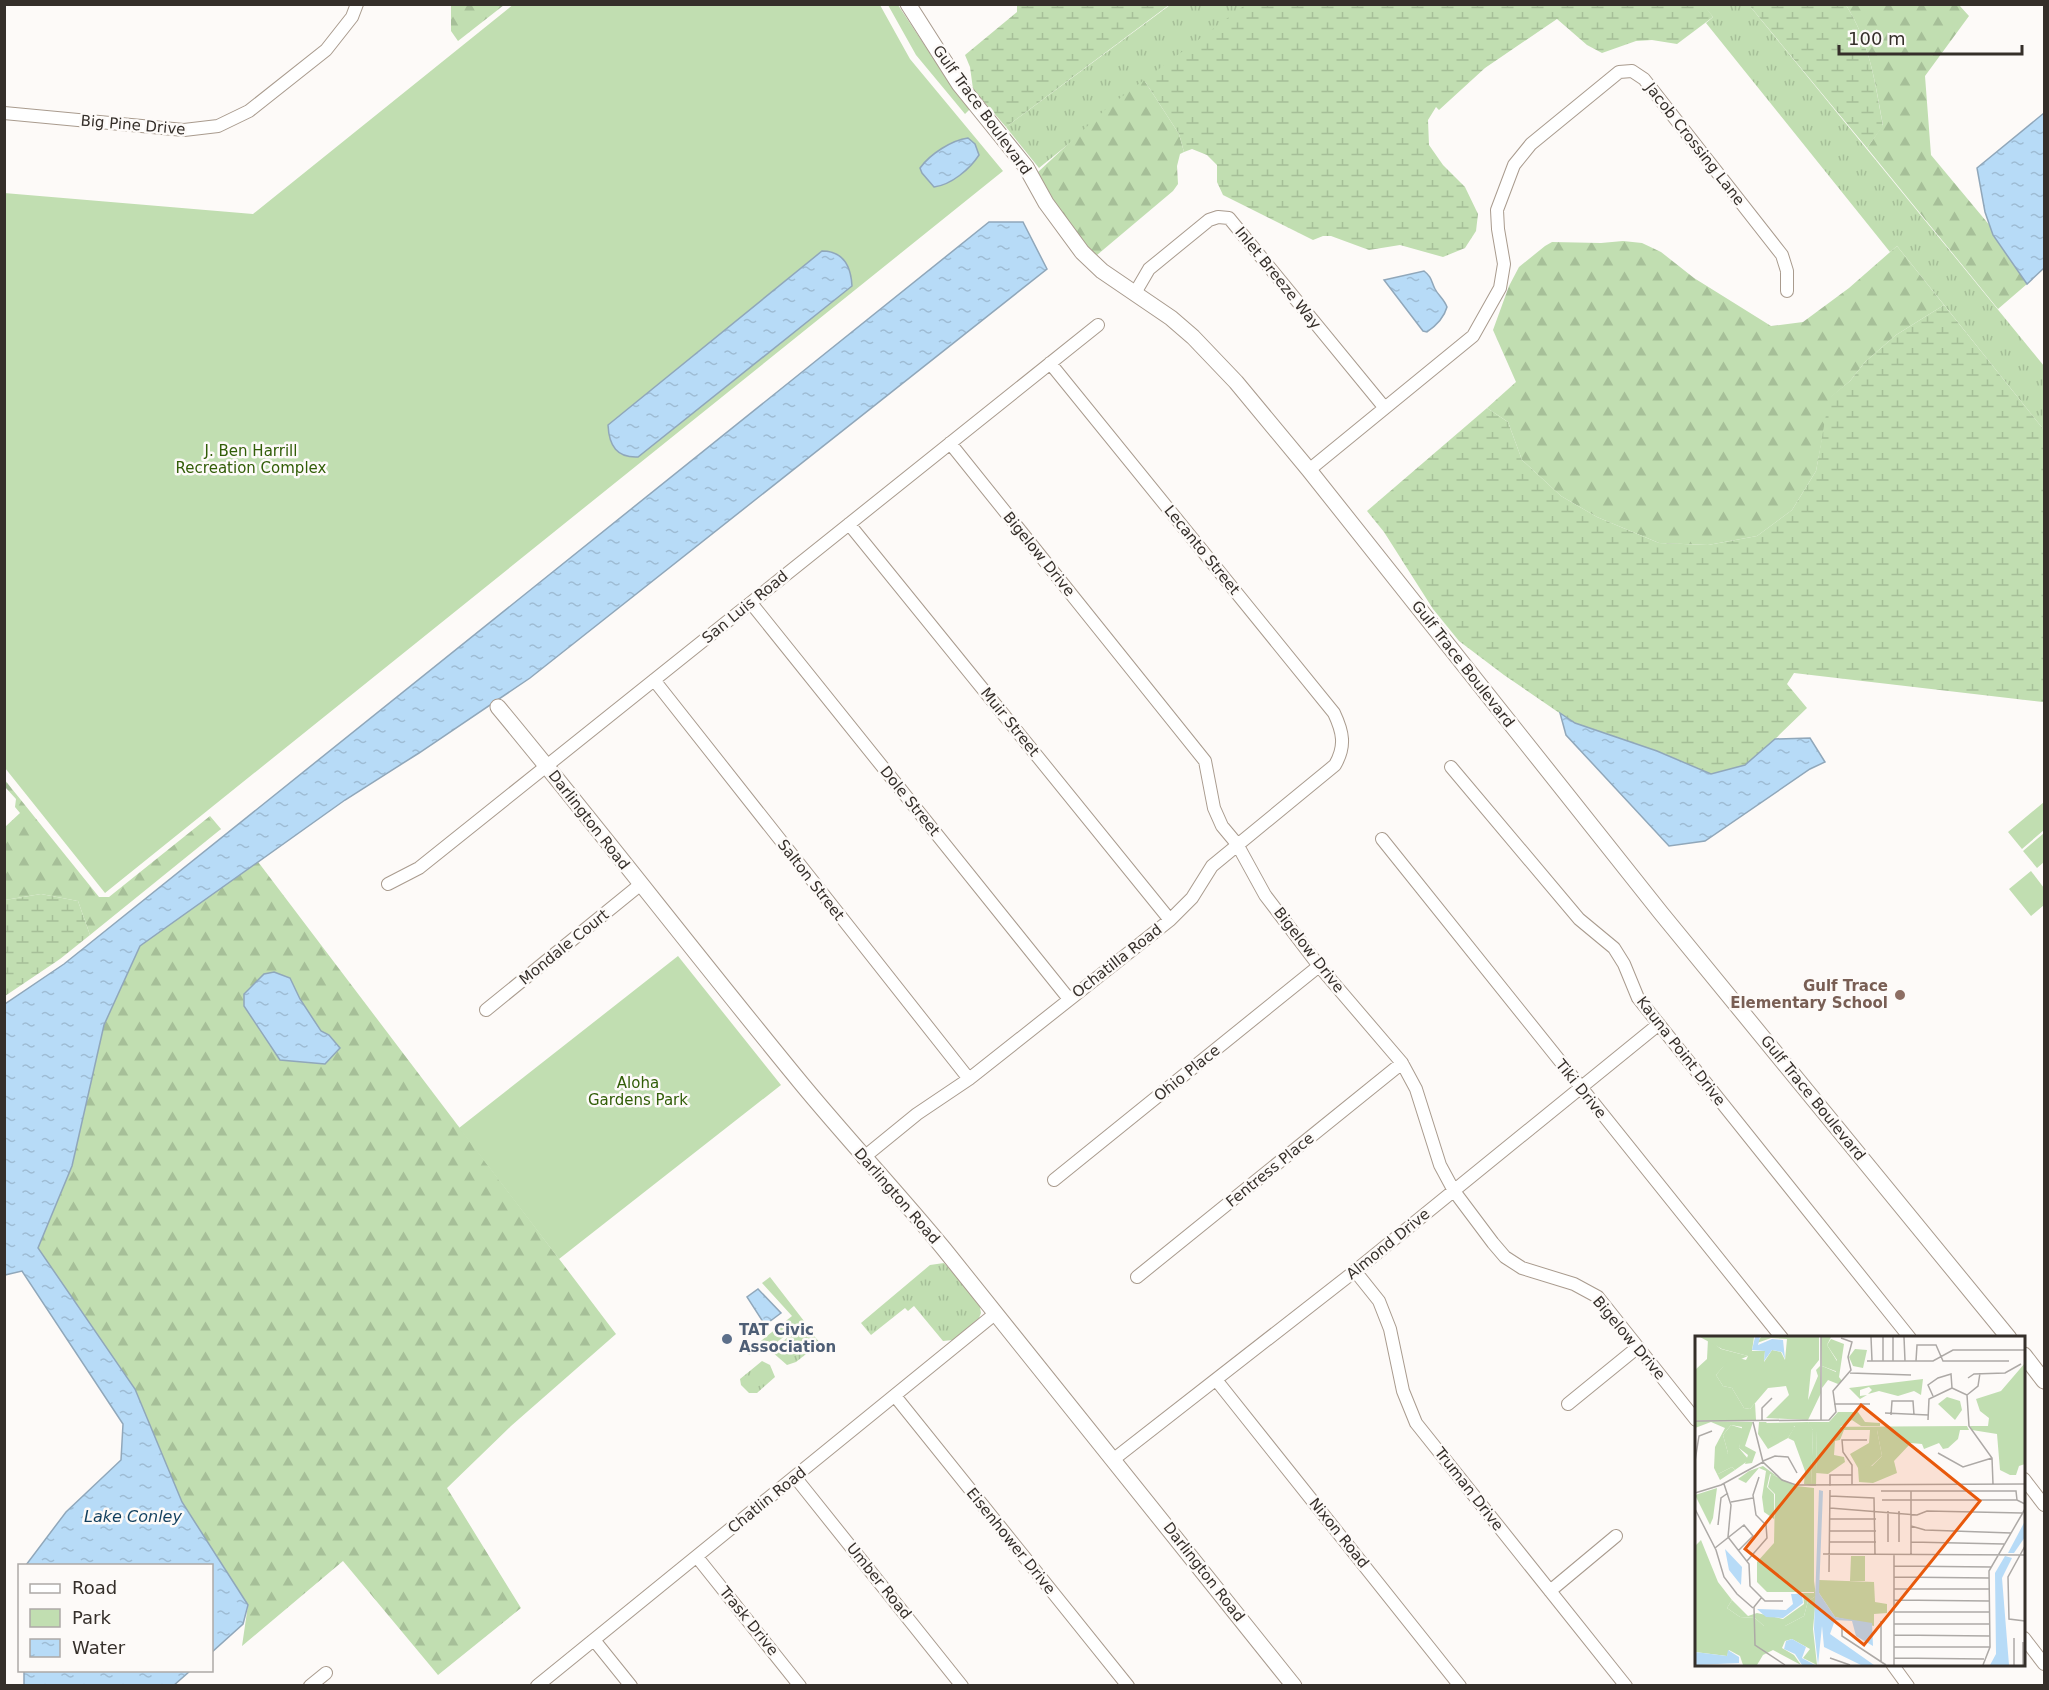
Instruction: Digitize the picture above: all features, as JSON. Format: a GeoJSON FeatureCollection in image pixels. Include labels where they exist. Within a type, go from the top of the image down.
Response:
{"type":"FeatureCollection","features":[{"type":"Feature","properties":{"kind":"street","name":"Big Pine Drive"},"geometry":{"type":"LineString","coordinates":[[4,113],[184,130],[218,126],[249,111],[326,50],[352,17],[357,4]]}},
{"type":"Feature","properties":{"kind":"street","name":"Gulf Trace Boulevard"},"geometry":{"type":"LineString","coordinates":[[908,4],[959,84],[1026,167],[1046,204],[1082,252],[1102,271],[1178,324],[1215,359],[1309,470],[1661,913],[2007,1336]]}},
{"type":"Feature","properties":{"kind":"street","name":"Jacob Crossing Lane"},"geometry":{"type":"LineString","coordinates":[[1309,470],[1473,336],[1500,288],[1504,264],[1497,210],[1514,165],[1531,144],[1619,72],[1632,71],[1644,79],[1782,255],[1787,271],[1787,291]]}},
{"type":"Feature","properties":{"kind":"street","name":"Inlet Breeze Way"},"geometry":{"type":"LineString","coordinates":[[1135,293],[1149,268],[1209,220],[1218,217],[1229,218],[1384,407]]}},
{"type":"Feature","properties":{"kind":"street","name":"San Luis Road"},"geometry":{"type":"LineString","coordinates":[[388,884],[419,868],[1098,325]]}},
{"type":"Feature","properties":{"kind":"street","name":"Lecanto Street"},"geometry":{"type":"LineString","coordinates":[[1050,363],[1334,713],[1340,726],[1342,742]]}},
{"type":"Feature","properties":{"kind":"street","name":"Bigelow Drive"},"geometry":{"type":"LineString","coordinates":[[950,443],[1196,746],[1205,761],[1214,808],[1221,826],[1237,844],[1265,895],[1319,966],[1402,1063],[1416,1089],[1440,1165],[1454,1191],[1505,1257],[1522,1268],[1574,1284],[1598,1297],[1695,1419]]}},
{"type":"Feature","properties":{"kind":"street","name":"Muir Street"},"geometry":{"type":"LineString","coordinates":[[849,524],[1170,920]]}},
{"type":"Feature","properties":{"kind":"street","name":"Dole Street"},"geometry":{"type":"LineString","coordinates":[[751,603],[1069,999]]}},
{"type":"Feature","properties":{"kind":"street","name":"Salton Street"},"geometry":{"type":"LineString","coordinates":[[654,680],[969,1079]]}},
{"type":"Feature","properties":{"kind":"street","name":"Darlington Road"},"geometry":{"type":"LineString","coordinates":[[498,707],[863,1158],[900,1196],[996,1313],[1294,1686]]}},
{"type":"Feature","properties":{"kind":"street","name":"Ochatilla Road"},"geometry":{"type":"LineString","coordinates":[[863,1158],[918,1114],[969,1079],[1170,920],[1192,898],[1212,866],[1335,765],[1342,753],[1342,742]]}},
{"type":"Feature","properties":{"kind":"street","name":"Kauna Point Drive"},"geometry":{"type":"LineString","coordinates":[[1451,767],[1579,919],[1614,948],[1624,964],[1638,998],[1908,1336]]}},
{"type":"Feature","properties":{"kind":"street","name":"Tiki Drive"},"geometry":{"type":"LineString","coordinates":[[1382,839],[1780,1336]]}},
{"type":"Feature","properties":{"kind":"street","name":"Mondale Court"},"geometry":{"type":"LineString","coordinates":[[486,1010],[641,884]]}},
{"type":"Feature","properties":{"kind":"street","name":"Ohio Place"},"geometry":{"type":"LineString","coordinates":[[1054,1180],[1319,966]]}},
{"type":"Feature","properties":{"kind":"street","name":"Almond Drive"},"geometry":{"type":"LineString","coordinates":[[1114,1459],[1217,1381],[1355,1271],[1659,1024]]}},
{"type":"Feature","properties":{"kind":"street","name":"Fentress Place"},"geometry":{"type":"LineString","coordinates":[[1137,1277],[1402,1063]]}},
{"type":"Feature","properties":{"kind":"street","name":"Truman Drive"},"geometry":{"type":"LineString","coordinates":[[1355,1271],[1379,1301],[1390,1329],[1403,1391],[1416,1423],[1626,1686]]}},
{"type":"Feature","properties":{"kind":"street","name":"Chatlin Road"},"geometry":{"type":"LineString","coordinates":[[537,1686],[996,1313]]}},
{"type":"Feature","properties":{"kind":"street"},"geometry":{"type":"LineString","coordinates":[[1568,1404],[1638,1347]]}},
{"type":"Feature","properties":{"kind":"street"},"geometry":{"type":"LineString","coordinates":[[2025,1356],[2044,1381]]}},
{"type":"Feature","properties":{"kind":"street","name":"Nixon Road"},"geometry":{"type":"LineString","coordinates":[[1217,1381],[1460,1686]]}},
{"type":"Feature","properties":{"kind":"street","name":"Eisenhower Drive"},"geometry":{"type":"LineString","coordinates":[[895,1396],[1128,1686]]}},
{"type":"Feature","properties":{"kind":"street","name":"Umber Road"},"geometry":{"type":"LineString","coordinates":[[795,1477],[962,1686]]}},
{"type":"Feature","properties":{"kind":"street"},"geometry":{"type":"LineString","coordinates":[[2025,1480],[2044,1505]]}},
{"type":"Feature","properties":{"kind":"street"},"geometry":{"type":"LineString","coordinates":[[1550,1591],[1616,1536]]}},
{"type":"Feature","properties":{"kind":"street","name":"Trask Drive"},"geometry":{"type":"LineString","coordinates":[[697,1557],[800,1686]]}},
{"type":"Feature","properties":{"kind":"street"},"geometry":{"type":"LineString","coordinates":[[2025,1639],[2044,1664]]}},
{"type":"Feature","properties":{"kind":"street"},"geometry":{"type":"LineString","coordinates":[[594,1640],[631,1686]]}},
{"type":"Feature","properties":{"kind":"street"},"geometry":{"type":"LineString","coordinates":[[1893,1666],[1908,1686]]}},
{"type":"Feature","properties":{"kind":"street"},"geometry":{"type":"LineString","coordinates":[[310,1686],[326,1673]]}},
{"type":"Feature","properties":{"kind":"green space"},"geometry":{"type":"Polygon","coordinates":[[[451,4],[504,5],[458,41],[451,31],[451,4]]]}},
{"type":"Feature","properties":{"kind":"green space","name":"J. Ben Harrill Recreation Complex"},"geometry":{"type":"Polygon","coordinates":[[[514,4],[880,5],[910,59],[1003,171],[105,893],[5,768],[4,193],[253,214],[514,4]]]}},
{"type":"Feature","properties":{"kind":"green space"},"geometry":{"type":"Polygon","coordinates":[[[1017,4],[1169,5],[1006,127],[973,89],[970,67],[965,55],[1017,12],[1017,4]]]}},
{"type":"Feature","properties":{"kind":"green space"},"geometry":{"type":"Polygon","coordinates":[[[1703,4],[1713,17],[1677,44],[1652,40],[1636,41],[1602,53],[1587,45],[1557,19],[1485,68],[1439,110],[1436,107],[1428,120],[1429,145],[1443,165],[1465,187],[1478,214],[1476,231],[1465,248],[1443,257],[1400,245],[1369,250],[1331,236],[1313,240],[1223,195],[1217,182],[1217,165],[1207,155],[1192,149],[1184,152],[1179,134],[1144,80],[1245,5],[1703,4]]]}},
{"type":"Feature","properties":{"kind":"green space"},"geometry":{"type":"Polygon","coordinates":[[[888,5],[898,5],[953,88],[971,108],[965,114],[916,55],[888,5]]]}},
{"type":"Feature","properties":{"kind":"green space"},"geometry":{"type":"Polygon","coordinates":[[[1170,5],[1247,5],[1145,82],[1039,168],[1006,127],[1170,5]]]}},
{"type":"Feature","properties":{"kind":"green space"},"geometry":{"type":"Polygon","coordinates":[[[1703,5],[1749,5],[2044,366],[2044,430],[1897,246],[1890,252],[1706,23],[1713,17],[1703,5]]]}},
{"type":"Feature","properties":{"kind":"green space"},"geometry":{"type":"Polygon","coordinates":[[[1749,5],[1846,5],[1866,48],[1883,126],[1867,148],[1749,5]]]}},
{"type":"Feature","properties":{"kind":"green space"},"geometry":{"type":"Polygon","coordinates":[[[1846,5],[1959,5],[1969,16],[1925,76],[1931,155],[1991,227],[1993,235],[2027,284],[1998,309],[1867,148],[1883,125],[1866,48],[1846,5]]]}},
{"type":"Feature","properties":{"kind":"green space"},"geometry":{"type":"Polygon","coordinates":[[[1144,80],[1179,134],[1184,152],[1180,154],[1177,166],[1178,184],[1173,191],[1097,255],[1071,227],[1038,172],[1107,108],[1144,80]]]}},
{"type":"Feature","properties":{"kind":"green space"},"geometry":{"type":"Polygon","coordinates":[[[1552,242],[1642,243],[1661,252],[1694,278],[1771,326],[1803,322],[1849,288],[1897,246],[1944,305],[1896,335],[1865,362],[1850,381],[1830,398],[1816,471],[1792,510],[1757,536],[1708,545],[1659,543],[1597,517],[1561,496],[1522,460],[1508,422],[1487,408],[1516,382],[1493,330],[1509,286],[1519,267],[1552,242]]]}},
{"type":"Feature","properties":{"kind":"green space"},"geometry":{"type":"Polygon","coordinates":[[[1944,305],[2044,430],[2043,702],[1794,673],[1787,684],[1807,708],[1745,765],[1711,774],[1657,751],[1574,723],[1459,641],[1433,609],[1384,532],[1367,511],[1487,408],[1508,422],[1522,460],[1561,496],[1597,517],[1659,543],[1708,545],[1757,536],[1792,510],[1816,471],[1829,398],[1850,381],[1865,362],[1896,335],[1944,305]]]}},
{"type":"Feature","properties":{"kind":"green space"},"geometry":{"type":"Polygon","coordinates":[[[4,779],[99,897],[109,897],[210,816],[221,829],[90,935],[78,901],[41,894],[5,900],[5,827],[20,813],[15,807],[16,799],[5,787],[4,779]]]}},
{"type":"Feature","properties":{"kind":"green space"},"geometry":{"type":"Polygon","coordinates":[[[2044,802],[2044,830],[2022,849],[2008,832],[2044,802]]]}},
{"type":"Feature","properties":{"kind":"green space"},"geometry":{"type":"Polygon","coordinates":[[[2044,833],[2044,862],[2037,868],[2023,851],[2044,833]]]}},
{"type":"Feature","properties":{"kind":"green space"},"geometry":{"type":"Polygon","coordinates":[[[249,850],[616,1334],[511,1426],[447,1488],[521,1608],[438,1675],[343,1561],[242,1646],[248,1605],[182,1502],[38,1248],[72,1166],[104,1025],[140,946],[249,850]]]}},
{"type":"Feature","properties":{"kind":"green space"},"geometry":{"type":"Polygon","coordinates":[[[2031,871],[2044,888],[2044,905],[2031,916],[2009,889],[2031,871]]]}},
{"type":"Feature","properties":{"kind":"green space"},"geometry":{"type":"Polygon","coordinates":[[[41,894],[78,901],[90,935],[60,959],[5,996],[5,900],[41,894]]]}},
{"type":"Feature","properties":{"kind":"green space","name":"Aloha Gardens Park"},"geometry":{"type":"Polygon","coordinates":[[[678,956],[781,1085],[559,1259],[459,1128],[678,956]]]}},
{"type":"Feature","properties":{"kind":"green space"},"geometry":{"type":"Polygon","coordinates":[[[944,1263],[979,1302],[981,1313],[979,1318],[953,1340],[943,1341],[914,1306],[908,1311],[905,1308],[871,1335],[861,1323],[930,1265],[944,1263]]]}},
{"type":"Feature","properties":{"kind":"green space"},"geometry":{"type":"Polygon","coordinates":[[[770,1277],[804,1321],[768,1349],[762,1348],[749,1355],[747,1352],[792,1316],[762,1283],[770,1277]]]}},
{"type":"Feature","properties":{"kind":"green space"},"geometry":{"type":"Polygon","coordinates":[[[804,1324],[820,1343],[796,1362],[787,1365],[771,1351],[804,1324]]]}},
{"type":"Feature","properties":{"kind":"green space"},"geometry":{"type":"Polygon","coordinates":[[[762,1361],[770,1365],[775,1377],[757,1393],[749,1393],[741,1385],[740,1379],[762,1361]]]}},
{"type":"Feature","properties":{"kind":"water"},"geometry":{"type":"Polygon","coordinates":[[[2044,113],[2044,268],[2027,284],[1993,235],[1985,212],[1977,168],[2044,113]]]}},
{"type":"Feature","properties":{"kind":"water"},"geometry":{"type":"Polygon","coordinates":[[[968,138],[975,144],[979,155],[960,175],[947,183],[934,187],[920,168],[942,148],[968,138]]]}},
{"type":"Feature","properties":{"kind":"water","name":"Lake Conley"},"geometry":{"type":"Polygon","coordinates":[[[989,222],[1023,222],[1047,269],[530,678],[345,800],[140,946],[104,1025],[72,1166],[38,1248],[135,1389],[182,1502],[248,1605],[243,1624],[213,1651],[213,1564],[27,1564],[66,1512],[121,1460],[123,1424],[22,1271],[5,1275],[5,1004],[64,964],[989,222]]]}},
{"type":"Feature","properties":{"kind":"water"},"geometry":{"type":"Polygon","coordinates":[[[822,251],[836,254],[845,261],[852,286],[638,457],[620,453],[612,445],[608,425],[822,251]]]}},
{"type":"Feature","properties":{"kind":"water"},"geometry":{"type":"Polygon","coordinates":[[[1424,271],[1430,277],[1447,307],[1440,321],[1427,332],[1423,331],[1384,280],[1424,271]]]}},
{"type":"Feature","properties":{"kind":"water"},"geometry":{"type":"Polygon","coordinates":[[[1560,713],[1575,723],[1657,751],[1711,774],[1745,765],[1775,739],[1810,738],[1825,762],[1810,769],[1705,841],[1669,846],[1566,735],[1560,713]]]}},
{"type":"Feature","properties":{"kind":"water"},"geometry":{"type":"Polygon","coordinates":[[[274,972],[290,978],[300,999],[321,1031],[329,1035],[340,1048],[325,1064],[280,1060],[244,1006],[244,994],[264,974],[274,972]]]}},
{"type":"Feature","properties":{"kind":"water"},"geometry":{"type":"Polygon","coordinates":[[[758,1289],[781,1313],[765,1325],[747,1297],[758,1289]]]}},
{"type":"Feature","properties":{"kind":"water"},"geometry":{"type":"Polygon","coordinates":[[[24,1672],[189,1672],[173,1686],[24,1685],[24,1672]]]}},
{"type":"Feature","properties":{"kind":"place","name":"Gulf Trace Elementary School"},"geometry":{"type":"Point","coordinates":[1900,995]}},
{"type":"Feature","properties":{"kind":"place","name":"TAT Civic Association"},"geometry":{"type":"Point","coordinates":[727,1339]}}]}
